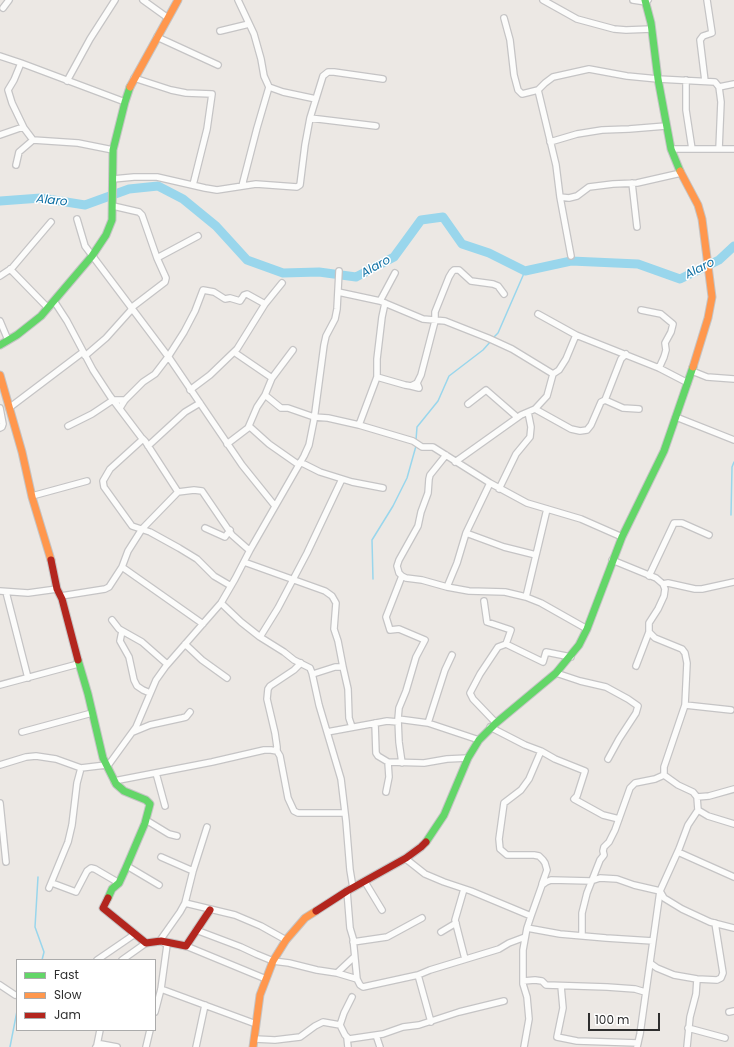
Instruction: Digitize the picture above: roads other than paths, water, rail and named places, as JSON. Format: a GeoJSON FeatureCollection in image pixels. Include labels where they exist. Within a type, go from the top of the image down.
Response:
{"type":"FeatureCollection","features":[{"type":"Feature","properties":{"kind":"street"},"geometry":{"type":"LineString","coordinates":[[3,8],[9,0]]}},
{"type":"Feature","properties":{"kind":"street"},"geometry":{"type":"LineString","coordinates":[[67,81],[90,39],[115,0]]}},
{"type":"Feature","properties":{"kind":"street"},"geometry":{"type":"LineString","coordinates":[[142,0],[168,18]]}},
{"type":"Feature","properties":{"kind":"street"},"geometry":{"type":"LineString","coordinates":[[0,345],[37,319],[48,308],[92,256],[106,235],[111,225],[114,150],[125,102],[134,78],[178,0]]}},
{"type":"Feature","properties":{"kind":"street"},"geometry":{"type":"LineString","coordinates":[[238,0],[254,34],[262,59],[264,76],[269,87],[242,186]]}},
{"type":"Feature","properties":{"kind":"street"},"geometry":{"type":"LineString","coordinates":[[543,0],[577,18],[606,27],[626,30],[652,29]]}},
{"type":"Feature","properties":{"kind":"street"},"geometry":{"type":"LineString","coordinates":[[254,1047],[260,995],[272,961],[286,940],[305,918],[350,889],[406,859],[429,838],[444,815],[468,758],[479,740],[493,725],[556,673],[579,645],[587,629],[622,537],[664,451],[692,371],[712,297],[704,232],[698,206],[681,173],[671,149],[658,79],[652,29],[646,1],[633,0]]}},
{"type":"Feature","properties":{"kind":"street"},"geometry":{"type":"LineString","coordinates":[[705,81],[700,40],[703,36],[712,33],[707,0]]}},
{"type":"Feature","properties":{"kind":"street"},"geometry":{"type":"LineString","coordinates":[[504,18],[510,40],[514,75],[518,90],[522,94],[538,90],[553,77],[589,69],[627,76],[715,82],[719,87],[721,102],[719,149]]}},
{"type":"Feature","properties":{"kind":"street"},"geometry":{"type":"LineString","coordinates":[[220,31],[249,24]]}},
{"type":"Feature","properties":{"kind":"street"},"geometry":{"type":"LineString","coordinates":[[157,37],[218,65]]}},
{"type":"Feature","properties":{"kind":"street"},"geometry":{"type":"LineString","coordinates":[[0,56],[125,102]]}},
{"type":"Feature","properties":{"kind":"street"},"geometry":{"type":"LineString","coordinates":[[21,63],[8,90],[23,127],[33,140]]}},
{"type":"Feature","properties":{"kind":"street"},"geometry":{"type":"LineString","coordinates":[[113,179],[157,177],[217,190],[256,184],[299,187],[304,145],[310,118],[323,76],[328,72],[383,79]]}},
{"type":"Feature","properties":{"kind":"street"},"geometry":{"type":"LineString","coordinates":[[134,78],[171,90],[186,93],[212,94],[207,129],[193,185]]}},
{"type":"Feature","properties":{"kind":"street"},"geometry":{"type":"LineString","coordinates":[[686,80],[686,110],[692,149]]}},
{"type":"Feature","properties":{"kind":"street"},"geometry":{"type":"LineString","coordinates":[[719,87],[734,84]]}},
{"type":"Feature","properties":{"kind":"street"},"geometry":{"type":"LineString","coordinates":[[269,87],[283,92],[316,99]]}},
{"type":"Feature","properties":{"kind":"street"},"geometry":{"type":"LineString","coordinates":[[538,90],[556,165],[560,197],[571,256]]}},
{"type":"Feature","properties":{"kind":"street"},"geometry":{"type":"LineString","coordinates":[[310,118],[376,126]]}},
{"type":"Feature","properties":{"kind":"street"},"geometry":{"type":"LineString","coordinates":[[550,142],[577,134],[602,130],[629,130],[666,126]]}},
{"type":"Feature","properties":{"kind":"street"},"geometry":{"type":"LineString","coordinates":[[0,135],[23,127]]}},
{"type":"Feature","properties":{"kind":"street"},"geometry":{"type":"LineString","coordinates":[[16,165],[19,152],[33,140],[78,144],[114,150]]}},
{"type":"Feature","properties":{"kind":"street"},"geometry":{"type":"LineString","coordinates":[[671,149],[734,149]]}},
{"type":"Feature","properties":{"kind":"street"},"geometry":{"type":"LineString","coordinates":[[560,197],[568,198],[577,196],[589,187],[632,183],[681,173]]}},
{"type":"Feature","properties":{"kind":"street"},"geometry":{"type":"LineString","coordinates":[[632,183],[637,227]]}},
{"type":"Feature","properties":{"kind":"street"},"geometry":{"type":"LineString","coordinates":[[9,408],[106,338],[109,332],[131,308],[165,282],[166,275],[157,258],[142,215],[139,212],[113,202]]}},
{"type":"Feature","properties":{"kind":"street"},"geometry":{"type":"LineString","coordinates":[[77,219],[85,246],[168,357],[242,465],[275,506]]}},
{"type":"Feature","properties":{"kind":"street"},"geometry":{"type":"LineString","coordinates":[[0,276],[10,269],[51,222]]}},
{"type":"Feature","properties":{"kind":"street"},"geometry":{"type":"LineString","coordinates":[[157,258],[198,236]]}},
{"type":"Feature","properties":{"kind":"street"},"geometry":{"type":"LineString","coordinates":[[10,269],[48,308]]}},
{"type":"Feature","properties":{"kind":"street"},"geometry":{"type":"LineString","coordinates":[[377,377],[414,384],[421,375],[439,299],[454,270],[459,270],[471,280],[498,286],[504,294]]}},
{"type":"Feature","properties":{"kind":"street"},"geometry":{"type":"LineString","coordinates":[[0,765],[26,757],[36,756],[56,759],[82,768],[107,766],[136,726],[156,680],[167,664],[221,603],[249,550],[300,464],[309,445],[324,345],[326,336],[336,314],[339,271]]}},
{"type":"Feature","properties":{"kind":"street"},"geometry":{"type":"LineString","coordinates":[[359,425],[377,377],[382,302],[395,273]]}},
{"type":"Feature","properties":{"kind":"street"},"geometry":{"type":"LineString","coordinates":[[190,390],[210,375],[234,352],[242,342],[265,304],[282,283]]}},
{"type":"Feature","properties":{"kind":"street"},"geometry":{"type":"LineString","coordinates":[[120,408],[125,400],[143,382],[155,374],[168,357],[195,311],[202,290],[214,292],[225,299],[240,301],[244,295],[247,294],[265,304]]}},
{"type":"Feature","properties":{"kind":"street"},"geometry":{"type":"LineString","coordinates":[[338,292],[382,302],[423,319],[445,321],[512,349],[553,374]]}},
{"type":"Feature","properties":{"kind":"street"},"geometry":{"type":"LineString","coordinates":[[54,301],[93,370],[113,400],[148,446],[178,492]]}},
{"type":"Feature","properties":{"kind":"street"},"geometry":{"type":"LineString","coordinates":[[641,310],[662,314],[673,324],[666,343],[664,357],[659,368]]}},
{"type":"Feature","properties":{"kind":"street"},"geometry":{"type":"LineString","coordinates":[[538,314],[576,335],[659,368],[688,383]]}},
{"type":"Feature","properties":{"kind":"street"},"geometry":{"type":"LineString","coordinates":[[0,321],[8,340]]}},
{"type":"Feature","properties":{"kind":"street"},"geometry":{"type":"LineString","coordinates":[[455,462],[517,417],[535,409],[547,396],[553,374],[559,370],[566,359],[576,335]]}},
{"type":"Feature","properties":{"kind":"street"},"geometry":{"type":"LineString","coordinates":[[227,444],[248,428],[257,407],[266,395],[272,378],[293,350]]}},
{"type":"Feature","properties":{"kind":"street"},"geometry":{"type":"LineString","coordinates":[[234,352],[272,378]]}},
{"type":"Feature","properties":{"kind":"street"},"geometry":{"type":"LineString","coordinates":[[535,409],[571,429],[580,431],[587,430],[591,425],[601,402],[605,400],[621,359],[626,354]]}},
{"type":"Feature","properties":{"kind":"street"},"geometry":{"type":"LineString","coordinates":[[692,371],[707,377],[734,379]]}},
{"type":"Feature","properties":{"kind":"street"},"geometry":{"type":"LineString","coordinates":[[0,375],[22,452],[32,496],[52,564],[57,589],[61,596],[78,664],[88,694],[107,766],[114,781],[124,791],[146,800],[150,804],[146,820],[127,866],[118,883],[112,889],[103,908],[146,943]]}},
{"type":"Feature","properties":{"kind":"street"},"geometry":{"type":"LineString","coordinates":[[468,404],[486,390],[517,417]]}},
{"type":"Feature","properties":{"kind":"street"},"geometry":{"type":"LineString","coordinates":[[266,395],[281,408],[288,408],[314,417],[328,418],[359,425],[413,441],[422,447],[433,447],[499,489],[526,503],[581,519],[622,537]]}},
{"type":"Feature","properties":{"kind":"street"},"geometry":{"type":"LineString","coordinates":[[68,426],[92,414],[113,400],[125,400]]}},
{"type":"Feature","properties":{"kind":"street"},"geometry":{"type":"LineString","coordinates":[[605,400],[623,408],[638,409]]}},
{"type":"Feature","properties":{"kind":"street"},"geometry":{"type":"LineString","coordinates":[[148,446],[185,412],[200,403]]}},
{"type":"Feature","properties":{"kind":"street"},"geometry":{"type":"LineString","coordinates":[[0,408],[4,424],[0,428]]}},
{"type":"Feature","properties":{"kind":"street"},"geometry":{"type":"LineString","coordinates":[[499,489],[516,454],[530,437],[532,426],[528,412]]}},
{"type":"Feature","properties":{"kind":"street"},"geometry":{"type":"LineString","coordinates":[[676,417],[734,440]]}},
{"type":"Feature","properties":{"kind":"street"},"geometry":{"type":"LineString","coordinates":[[249,426],[269,444],[300,464],[320,472],[370,486],[383,488]]}},
{"type":"Feature","properties":{"kind":"street"},"geometry":{"type":"LineString","coordinates":[[143,439],[110,469],[102,484],[129,524],[136,528],[142,529],[197,559],[214,576],[231,586]]}},
{"type":"Feature","properties":{"kind":"street"},"geometry":{"type":"LineString","coordinates":[[446,455],[433,470],[429,479],[428,493],[418,526],[404,551],[398,566],[402,576],[469,591],[505,592],[526,597],[541,603],[587,629]]}},
{"type":"Feature","properties":{"kind":"street"},"geometry":{"type":"LineString","coordinates":[[260,637],[278,608],[342,478]]}},
{"type":"Feature","properties":{"kind":"street"},"geometry":{"type":"LineString","coordinates":[[32,496],[87,481]]}},
{"type":"Feature","properties":{"kind":"street"},"geometry":{"type":"LineString","coordinates":[[447,587],[457,563],[466,533],[490,483]]}},
{"type":"Feature","properties":{"kind":"street"},"geometry":{"type":"LineString","coordinates":[[61,596],[105,589],[109,587],[122,568],[128,551],[142,529],[178,492],[194,490],[202,491],[239,542],[249,550]]}},
{"type":"Feature","properties":{"kind":"street"},"geometry":{"type":"LineString","coordinates":[[526,597],[547,509]]}},
{"type":"Feature","properties":{"kind":"street"},"geometry":{"type":"LineString","coordinates":[[649,576],[674,523],[682,522],[709,535]]}},
{"type":"Feature","properties":{"kind":"street"},"geometry":{"type":"LineString","coordinates":[[205,528],[225,537],[230,530]]}},
{"type":"Feature","properties":{"kind":"street"},"geometry":{"type":"LineString","coordinates":[[466,533],[504,547],[536,555]]}},
{"type":"Feature","properties":{"kind":"street"},"geometry":{"type":"LineString","coordinates":[[612,560],[664,584],[702,589],[734,582]]}},
{"type":"Feature","properties":{"kind":"street"},"geometry":{"type":"LineString","coordinates":[[244,562],[326,591],[332,596],[336,603],[334,629],[348,689],[349,718],[352,727]]}},
{"type":"Feature","properties":{"kind":"street"},"geometry":{"type":"LineString","coordinates":[[122,568],[203,624]]}},
{"type":"Feature","properties":{"kind":"street"},"geometry":{"type":"LineString","coordinates":[[402,576],[386,617],[390,630],[399,629],[426,640],[416,657],[406,691],[399,708],[398,721],[402,763]]}},
{"type":"Feature","properties":{"kind":"street"},"geometry":{"type":"LineString","coordinates":[[636,666],[649,632],[649,624],[664,596],[664,584]]}},
{"type":"Feature","properties":{"kind":"street"},"geometry":{"type":"LineString","coordinates":[[28,678],[3,591],[28,593],[57,589]]}},
{"type":"Feature","properties":{"kind":"street"},"geometry":{"type":"LineString","coordinates":[[484,601],[487,622],[512,630],[506,644],[498,647],[480,674],[470,693],[473,699],[493,725],[525,745],[585,771],[577,796],[574,799],[603,815],[619,819]]}},
{"type":"Feature","properties":{"kind":"street"},"geometry":{"type":"LineString","coordinates":[[221,603],[260,637],[294,660],[310,668],[326,732],[341,779],[350,870],[350,928],[353,942],[356,979],[360,985],[363,987],[418,975],[499,949],[509,943],[525,937]]}},
{"type":"Feature","properties":{"kind":"street"},"geometry":{"type":"LineString","coordinates":[[112,620],[122,630],[142,642],[167,664]]}},
{"type":"Feature","properties":{"kind":"street"},"geometry":{"type":"LineString","coordinates":[[122,630],[120,641],[129,657],[134,680],[137,686],[150,693]]}},
{"type":"Feature","properties":{"kind":"street"},"geometry":{"type":"LineString","coordinates":[[649,632],[655,638],[682,649],[686,654],[687,662],[684,705],[664,767],[664,775]]}},
{"type":"Feature","properties":{"kind":"street"},"geometry":{"type":"LineString","coordinates":[[185,644],[202,660],[227,678]]}},
{"type":"Feature","properties":{"kind":"street"},"geometry":{"type":"LineString","coordinates":[[506,644],[543,662],[546,652],[570,657]]}},
{"type":"Feature","properties":{"kind":"street"},"geometry":{"type":"LineString","coordinates":[[428,723],[445,670],[452,655]]}},
{"type":"Feature","properties":{"kind":"street"},"geometry":{"type":"LineString","coordinates":[[276,751],[277,746],[275,732],[267,699],[268,689],[301,663]]}},
{"type":"Feature","properties":{"kind":"street"},"geometry":{"type":"LineString","coordinates":[[0,685],[78,664]]}},
{"type":"Feature","properties":{"kind":"street"},"geometry":{"type":"LineString","coordinates":[[312,674],[335,667],[343,667]]}},
{"type":"Feature","properties":{"kind":"street"},"geometry":{"type":"LineString","coordinates":[[556,673],[580,681],[606,687],[634,702],[638,706],[636,713],[608,759]]}},
{"type":"Feature","properties":{"kind":"street"},"geometry":{"type":"LineString","coordinates":[[684,705],[732,710]]}},
{"type":"Feature","properties":{"kind":"street"},"geometry":{"type":"LineString","coordinates":[[132,732],[186,717],[190,712]]}},
{"type":"Feature","properties":{"kind":"street"},"geometry":{"type":"LineString","coordinates":[[22,732],[92,713]]}},
{"type":"Feature","properties":{"kind":"street"},"geometry":{"type":"LineString","coordinates":[[326,732],[387,721],[398,721],[428,723],[479,740]]}},
{"type":"Feature","properties":{"kind":"street"},"geometry":{"type":"LineString","coordinates":[[375,723],[376,753],[388,762],[424,763],[447,759],[468,758]]}},
{"type":"Feature","properties":{"kind":"street"},"geometry":{"type":"LineString","coordinates":[[114,781],[264,750],[276,751],[280,756],[288,798],[294,811],[298,813],[345,813]]}},
{"type":"Feature","properties":{"kind":"street"},"geometry":{"type":"LineString","coordinates":[[524,1047],[529,1019],[527,997],[523,981],[523,950],[527,928],[547,870],[545,863],[538,856],[507,855],[500,849],[499,839],[504,803],[521,790],[529,779],[541,751]]}},
{"type":"Feature","properties":{"kind":"street"},"geometry":{"type":"LineString","coordinates":[[386,792],[389,777],[388,762]]}},
{"type":"Feature","properties":{"kind":"street"},"geometry":{"type":"LineString","coordinates":[[82,768],[77,783],[72,825],[68,842],[50,885],[76,892],[87,872],[91,868],[118,883]]}},
{"type":"Feature","properties":{"kind":"street"},"geometry":{"type":"LineString","coordinates":[[156,773],[164,806]]}},
{"type":"Feature","properties":{"kind":"street"},"geometry":{"type":"LineString","coordinates":[[561,986],[563,1008],[557,1037],[577,1041],[637,1045],[640,1034],[660,891],[678,852],[688,825],[698,810],[697,797],[693,792],[678,785],[664,775]]}},
{"type":"Feature","properties":{"kind":"street"},"geometry":{"type":"LineString","coordinates":[[582,936],[582,913],[591,880],[600,860],[604,855],[604,847],[609,842],[632,785],[664,775]]}},
{"type":"Feature","properties":{"kind":"street"},"geometry":{"type":"LineString","coordinates":[[697,797],[709,796],[734,789]]}},
{"type":"Feature","properties":{"kind":"street"},"geometry":{"type":"LineString","coordinates":[[0,803],[6,862]]}},
{"type":"Feature","properties":{"kind":"street"},"geometry":{"type":"LineString","coordinates":[[698,810],[708,816],[734,824]]}},
{"type":"Feature","properties":{"kind":"street"},"geometry":{"type":"LineString","coordinates":[[146,820],[169,834],[176,836]]}},
{"type":"Feature","properties":{"kind":"street"},"geometry":{"type":"LineString","coordinates":[[161,941],[162,936],[185,903],[193,871],[207,827]]}},
{"type":"Feature","properties":{"kind":"street"},"geometry":{"type":"LineString","coordinates":[[678,852],[734,877]]}},
{"type":"Feature","properties":{"kind":"street"},"geometry":{"type":"LineString","coordinates":[[161,857],[193,871]]}},
{"type":"Feature","properties":{"kind":"street"},"geometry":{"type":"LineString","coordinates":[[406,859],[425,874],[531,916]]}},
{"type":"Feature","properties":{"kind":"street"},"geometry":{"type":"LineString","coordinates":[[127,866],[159,885]]}},
{"type":"Feature","properties":{"kind":"street"},"geometry":{"type":"LineString","coordinates":[[546,875],[551,880]]}},
{"type":"Feature","properties":{"kind":"street"},"geometry":{"type":"LineString","coordinates":[[542,885],[551,880],[591,880],[600,878],[617,878],[634,885],[660,891],[664,898],[682,909],[715,923],[734,928]]}},
{"type":"Feature","properties":{"kind":"street"},"geometry":{"type":"LineString","coordinates":[[365,882],[382,910]]}},
{"type":"Feature","properties":{"kind":"street"},"geometry":{"type":"LineString","coordinates":[[464,889],[455,920],[465,959]]}},
{"type":"Feature","properties":{"kind":"street"},"geometry":{"type":"LineString","coordinates":[[185,903],[235,915],[286,940]]}},
{"type":"Feature","properties":{"kind":"street"},"geometry":{"type":"LineString","coordinates":[[186,946],[210,910]]}},
{"type":"Feature","properties":{"kind":"street"},"geometry":{"type":"LineString","coordinates":[[353,942],[387,937],[422,918]]}},
{"type":"Feature","properties":{"kind":"street"},"geometry":{"type":"LineString","coordinates":[[441,932],[456,923]]}},
{"type":"Feature","properties":{"kind":"street"},"geometry":{"type":"LineString","coordinates":[[650,963],[657,968],[674,975],[697,979],[717,980],[721,978],[723,973],[715,923]]}},
{"type":"Feature","properties":{"kind":"street"},"geometry":{"type":"LineString","coordinates":[[527,928],[582,936],[653,940]]}},
{"type":"Feature","properties":{"kind":"street"},"geometry":{"type":"LineString","coordinates":[[196,930],[241,947],[272,961],[336,973],[356,979]]}},
{"type":"Feature","properties":{"kind":"street"},"geometry":{"type":"LineString","coordinates":[[98,959],[135,934]]}},
{"type":"Feature","properties":{"kind":"street"},"geometry":{"type":"LineString","coordinates":[[157,1000],[161,989],[167,945],[161,941]]}},
{"type":"Feature","properties":{"kind":"street"},"geometry":{"type":"LineString","coordinates":[[123,959],[146,943],[161,941],[186,946],[266,979]]}},
{"type":"Feature","properties":{"kind":"street"},"geometry":{"type":"LineString","coordinates":[[336,973],[354,957]]}},
{"type":"Feature","properties":{"kind":"street"},"geometry":{"type":"LineString","coordinates":[[418,975],[430,1022]]}},
{"type":"Feature","properties":{"kind":"street"},"geometry":{"type":"LineString","coordinates":[[687,1047],[688,1028],[696,994],[697,979]]}},
{"type":"Feature","properties":{"kind":"street"},"geometry":{"type":"LineString","coordinates":[[523,981],[535,980],[542,981],[546,985],[608,987],[635,989],[646,992]]}},
{"type":"Feature","properties":{"kind":"street"},"geometry":{"type":"LineString","coordinates":[[0,985],[15,995]]}},
{"type":"Feature","properties":{"kind":"street"},"geometry":{"type":"LineString","coordinates":[[161,989],[256,1024]]}},
{"type":"Feature","properties":{"kind":"street"},"geometry":{"type":"LineString","coordinates":[[348,1047],[347,1038],[340,1025],[352,997]]}},
{"type":"Feature","properties":{"kind":"street"},"geometry":{"type":"LineString","coordinates":[[347,1038],[354,1039],[383,1034],[403,1026],[419,1025],[459,1012],[504,1001]]}},
{"type":"Feature","properties":{"kind":"street"},"geometry":{"type":"LineString","coordinates":[[196,1047],[205,1005]]}},
{"type":"Feature","properties":{"kind":"street"},"geometry":{"type":"LineString","coordinates":[[255,1039],[275,1040],[300,1037],[323,1022],[340,1025]]}},
{"type":"Feature","properties":{"kind":"street"},"geometry":{"type":"LineString","coordinates":[[688,1028],[725,1038]]}},
{"type":"Feature","properties":{"kind":"street"},"geometry":{"type":"LineString","coordinates":[[100,1031],[97,1046],[101,1044],[117,1047]]}},
{"type":"Feature","properties":{"kind":"street"},"geometry":{"type":"LineString","coordinates":[[146,1047],[150,1031]]}},
{"type":"Feature","properties":{"kind":"street"},"geometry":{"type":"LineString","coordinates":[[376,1035],[380,1047]]}},
{"type":"Feature","properties":{"kind":"waterway","name":"Alaro"},"geometry":{"type":"LineString","coordinates":[[0,201],[41,198],[85,205],[129,189],[158,186],[183,199],[216,226],[247,260],[283,273],[319,272],[356,277],[394,257],[421,220],[443,217],[462,244],[489,253],[525,271],[571,261],[638,264],[680,279],[719,260],[734,246]]}},
{"type":"Feature","properties":{"kind":"waterway"},"geometry":{"type":"LineString","coordinates":[[493,338],[498,333],[525,271]]}},
{"type":"Feature","properties":{"kind":"waterway"},"geometry":{"type":"LineString","coordinates":[[416,440],[417,427],[438,401],[449,376],[483,350],[491,341]]}},
{"type":"Feature","properties":{"kind":"waterway"},"geometry":{"type":"LineString","coordinates":[[373,579],[372,540],[393,506],[407,478],[416,446]]}},
{"type":"Feature","properties":{"kind":"waterway"},"geometry":{"type":"LineString","coordinates":[[731,515],[732,467],[734,462]]}},
{"type":"Feature","properties":{"kind":"waterway"},"geometry":{"type":"LineString","coordinates":[[38,877],[35,927],[44,952],[42,959]]}},
{"type":"Feature","properties":{"kind":"waterway"},"geometry":{"type":"LineString","coordinates":[[10,1047],[16,1016]]}}]}
